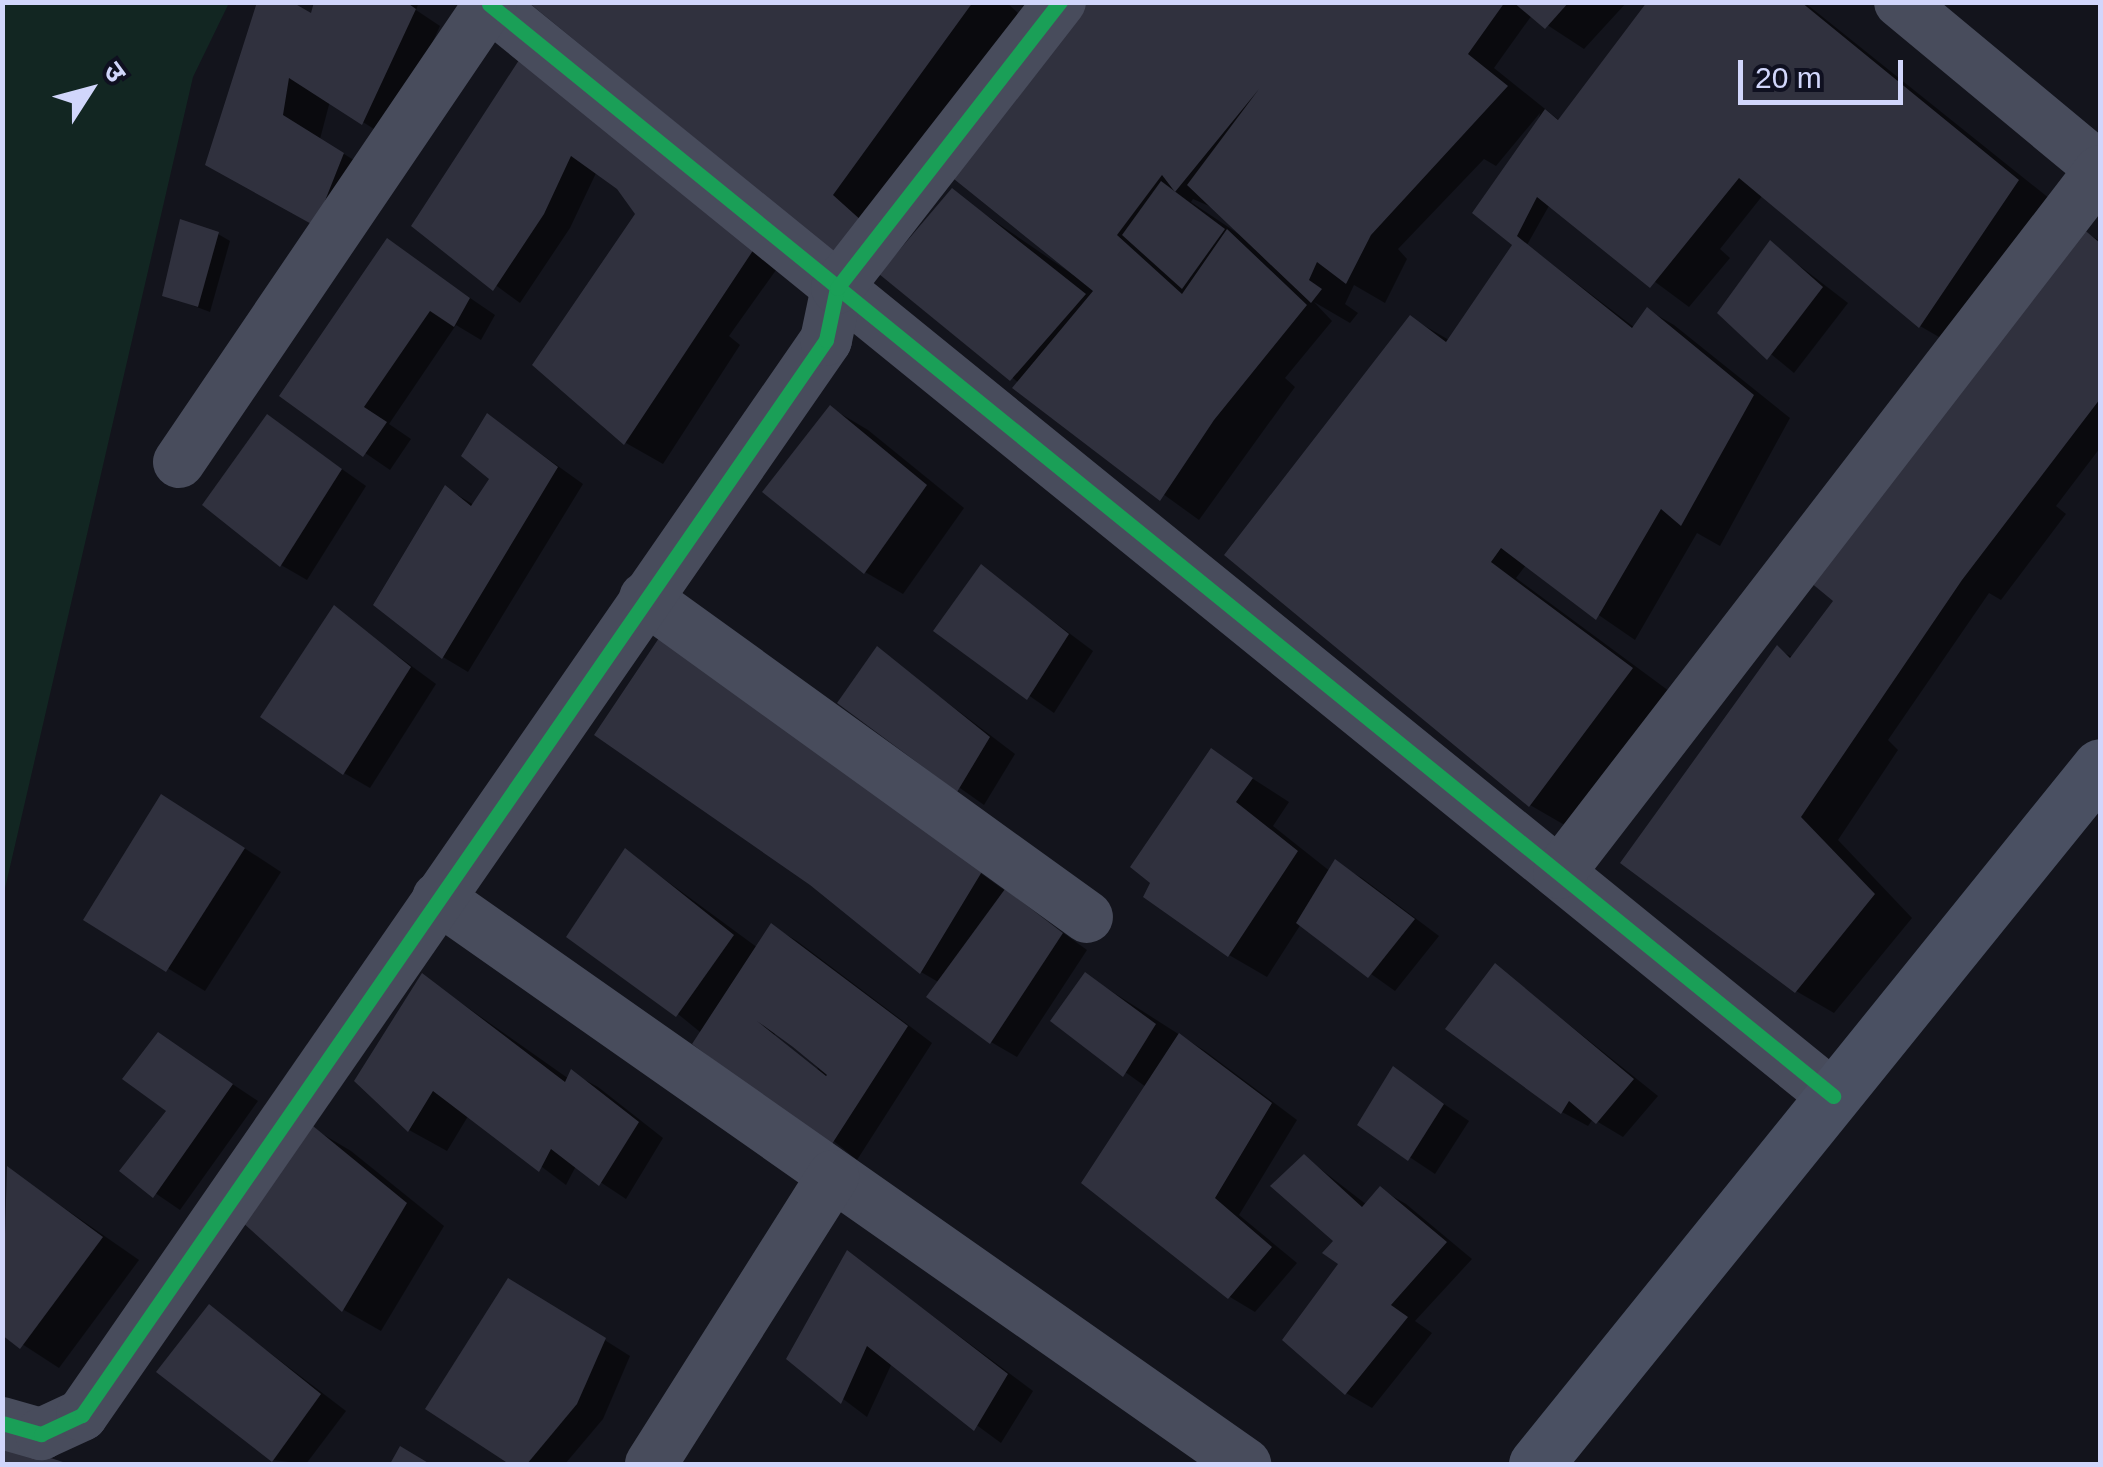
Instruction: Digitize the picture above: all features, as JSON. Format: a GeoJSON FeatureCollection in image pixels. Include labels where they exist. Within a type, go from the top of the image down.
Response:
{"type":"FeatureCollection","features":[{"type":"Feature","properties":{"kind":"street"},"geometry":{"type":"LineString","coordinates":[[2,1422],[42,1434],[82,1415],[826,340],[837,288],[1060,2]]}},
{"type":"Feature","properties":{"kind":"street"},"geometry":{"type":"LineString","coordinates":[[1559,874],[2100,169],[1900,2]]}},
{"type":"Feature","properties":{"kind":"street"},"geometry":{"type":"LineString","coordinates":[[178,462],[490,4],[1834,1096]]}},
{"type":"Feature","properties":{"kind":"street"},"geometry":{"type":"LineString","coordinates":[[646,598],[1087,917]]}},
{"type":"Feature","properties":{"kind":"street"},"geometry":{"type":"LineString","coordinates":[[1536,1464],[2100,766]]}},
{"type":"Feature","properties":{"kind":"street"},"geometry":{"type":"LineString","coordinates":[[438,898],[1245,1464]]}},
{"type":"Feature","properties":{"kind":"street"},"geometry":{"type":"LineString","coordinates":[[651,1464],[832,1176]]}},
{"type":"Feature","properties":{"kind":"green space"},"geometry":{"type":"Polygon","coordinates":[[[3,2],[229,3],[193,77],[3,897],[3,2]]]}},
{"type":"Feature","properties":{"kind":"building"},"geometry":{"type":"Polygon","coordinates":[[[257,2],[292,2],[311,13],[314,2],[406,2],[416,9],[362,125],[289,78],[283,115],[344,153],[315,226],[205,165],[257,2]]]}},
{"type":"Feature","properties":{"kind":"building"},"geometry":{"type":"Polygon","coordinates":[[[528,2],[973,2],[833,195],[863,222],[838,256],[528,2]]]}},
{"type":"Feature","properties":{"kind":"building"},"geometry":{"type":"Polygon","coordinates":[[[1076,2],[1505,2],[1468,54],[1508,86],[1371,235],[1346,284],[1317,262],[1309,280],[1322,289],[1311,303],[1187,185],[1259,89],[1175,192],[1162,175],[1117,235],[1182,294],[1227,229],[1307,305],[1214,420],[1160,501],[1012,388],[1093,291],[944,171],[1076,2]]]}},
{"type":"Feature","properties":{"kind":"building"},"geometry":{"type":"Polygon","coordinates":[[[1513,2],[1569,2],[1545,29],[1513,2]]]}},
{"type":"Feature","properties":{"kind":"building"},"geometry":{"type":"Polygon","coordinates":[[[1647,2],[1801,2],[2019,180],[1919,328],[1739,178],[1650,288],[1537,197],[1517,236],[1632,328],[1647,307],[1754,395],[1681,526],[1661,509],[1596,620],[1501,548],[1491,562],[1633,668],[1529,807],[1224,555],[1410,315],[1446,342],[1512,245],[1472,213],[1545,109],[1558,120],[1647,2]]]}},
{"type":"Feature","properties":{"kind":"building"},"geometry":{"type":"Polygon","coordinates":[[[519,60],[756,246],[624,445],[532,365],[635,214],[617,189],[571,156],[544,214],[493,291],[411,226],[519,60]]]}},
{"type":"Feature","properties":{"kind":"building"},"geometry":{"type":"Polygon","coordinates":[[[1161,181],[1225,229],[1182,289],[1122,235],[1161,181]]]}},
{"type":"Feature","properties":{"kind":"building"},"geometry":{"type":"Polygon","coordinates":[[[952,188],[1086,294],[1010,381],[879,274],[952,188]]]}},
{"type":"Feature","properties":{"kind":"building"},"geometry":{"type":"Polygon","coordinates":[[[180,219],[219,232],[198,307],[162,296],[180,219]]]}},
{"type":"Feature","properties":{"kind":"building"},"geometry":{"type":"Polygon","coordinates":[[[2081,227],[2100,243],[2100,399],[1962,580],[1801,817],[1875,894],[1795,993],[1620,863],[1777,645],[1790,658],[1833,601],[1804,577],[2081,227]]]}},
{"type":"Feature","properties":{"kind":"building"},"geometry":{"type":"Polygon","coordinates":[[[387,238],[470,298],[454,327],[430,311],[364,407],[387,422],[363,457],[279,396],[387,238]]]}},
{"type":"Feature","properties":{"kind":"building"},"geometry":{"type":"Polygon","coordinates":[[[1770,240],[1823,287],[1767,360],[1717,313],[1770,240]]]}},
{"type":"Feature","properties":{"kind":"building"},"geometry":{"type":"Polygon","coordinates":[[[830,405],[927,485],[864,574],[762,492],[830,405]]]}},
{"type":"Feature","properties":{"kind":"building"},"geometry":{"type":"Polygon","coordinates":[[[487,413],[558,467],[442,659],[373,605],[445,485],[471,506],[489,479],[461,456],[487,413]]]}},
{"type":"Feature","properties":{"kind":"building"},"geometry":{"type":"Polygon","coordinates":[[[267,414],[342,469],[280,567],[202,505],[267,414]]]}},
{"type":"Feature","properties":{"kind":"building"},"geometry":{"type":"Polygon","coordinates":[[[981,564],[1069,634],[1027,700],[933,631],[981,564]]]}},
{"type":"Feature","properties":{"kind":"building"},"geometry":{"type":"Polygon","coordinates":[[[334,605],[411,667],[343,775],[260,717],[334,605]]]}},
{"type":"Feature","properties":{"kind":"building"},"geometry":{"type":"Polygon","coordinates":[[[659,638],[983,870],[920,974],[810,885],[594,735],[659,638]]]}},
{"type":"Feature","properties":{"kind":"building"},"geometry":{"type":"Polygon","coordinates":[[[877,646],[990,737],[957,792],[837,703],[877,646]]]}},
{"type":"Feature","properties":{"kind":"building"},"geometry":{"type":"Polygon","coordinates":[[[1211,748],[1253,778],[1236,802],[1298,851],[1228,957],[1143,897],[1150,883],[1130,867],[1211,748]]]}},
{"type":"Feature","properties":{"kind":"building"},"geometry":{"type":"Polygon","coordinates":[[[161,794],[245,848],[166,972],[83,920],[161,794]]]}},
{"type":"Feature","properties":{"kind":"building"},"geometry":{"type":"Polygon","coordinates":[[[625,848],[734,935],[676,1017],[566,937],[625,848]]]}},
{"type":"Feature","properties":{"kind":"building"},"geometry":{"type":"Polygon","coordinates":[[[1335,859],[1415,919],[1368,978],[1296,923],[1335,859]]]}},
{"type":"Feature","properties":{"kind":"building"},"geometry":{"type":"Polygon","coordinates":[[[1005,889],[1063,933],[990,1044],[926,997],[1005,889]]]}},
{"type":"Feature","properties":{"kind":"building"},"geometry":{"type":"Polygon","coordinates":[[[771,923],[908,1026],[830,1147],[692,1044],[771,923]],[[757,1021],[827,1075],[793,1047],[757,1021]]]}},
{"type":"Feature","properties":{"kind":"building"},"geometry":{"type":"Polygon","coordinates":[[[1495,963],[1634,1079],[1596,1124],[1569,1101],[1561,1114],[1445,1029],[1495,963]]]}},
{"type":"Feature","properties":{"kind":"building"},"geometry":{"type":"Polygon","coordinates":[[[1085,972],[1156,1024],[1123,1077],[1050,1021],[1085,972]]]}},
{"type":"Feature","properties":{"kind":"building"},"geometry":{"type":"Polygon","coordinates":[[[422,973],[565,1082],[571,1069],[639,1122],[599,1186],[551,1149],[539,1172],[433,1091],[408,1132],[354,1081],[422,973]]]}},
{"type":"Feature","properties":{"kind":"building"},"geometry":{"type":"Polygon","coordinates":[[[158,1032],[233,1084],[153,1198],[119,1171],[166,1111],[122,1079],[158,1032]]]}},
{"type":"Feature","properties":{"kind":"building"},"geometry":{"type":"Polygon","coordinates":[[[1179,1033],[1272,1103],[1215,1198],[1272,1247],[1228,1299],[1081,1183],[1179,1033]]]}},
{"type":"Feature","properties":{"kind":"building"},"geometry":{"type":"Polygon","coordinates":[[[1393,1066],[1444,1104],[1408,1161],[1357,1125],[1393,1066]]]}},
{"type":"Feature","properties":{"kind":"building"},"geometry":{"type":"Polygon","coordinates":[[[313,1126],[407,1203],[342,1312],[241,1221],[313,1126]]]}},
{"type":"Feature","properties":{"kind":"building"},"geometry":{"type":"Polygon","coordinates":[[[1304,1154],[1362,1207],[1380,1186],[1447,1242],[1391,1305],[1408,1317],[1345,1395],[1282,1340],[1338,1264],[1322,1253],[1333,1241],[1270,1186],[1304,1154]]]}},
{"type":"Feature","properties":{"kind":"building"},"geometry":{"type":"Polygon","coordinates":[[[7,1166],[103,1237],[20,1349],[2,1335],[7,1166]]]}},
{"type":"Feature","properties":{"kind":"building"},"geometry":{"type":"Polygon","coordinates":[[[847,1250],[1008,1374],[974,1431],[867,1346],[841,1404],[786,1359],[847,1250]]]}},
{"type":"Feature","properties":{"kind":"building"},"geometry":{"type":"Polygon","coordinates":[[[508,1278],[606,1338],[577,1404],[527,1464],[509,1464],[425,1409],[508,1278]]]}},
{"type":"Feature","properties":{"kind":"building"},"geometry":{"type":"Polygon","coordinates":[[[209,1304],[321,1394],[272,1462],[156,1372],[209,1304]]]}},
{"type":"Feature","properties":{"kind":"building"},"geometry":{"type":"Polygon","coordinates":[[[2,1442],[69,1464],[2,1464],[2,1442]]]}},
{"type":"Feature","properties":{"kind":"building"},"geometry":{"type":"Polygon","coordinates":[[[400,1446],[430,1464],[390,1464],[400,1446]]]}},
{"type":"Feature","properties":{"kind":"cycle path"},"geometry":{"type":"LineString","coordinates":[[2,1423],[41,1434],[82,1415],[826,340],[837,288],[1060,2]]}},
{"type":"Feature","properties":{"kind":"cycle path"},"geometry":{"type":"LineString","coordinates":[[489,4],[1833,1096]]}}]}
